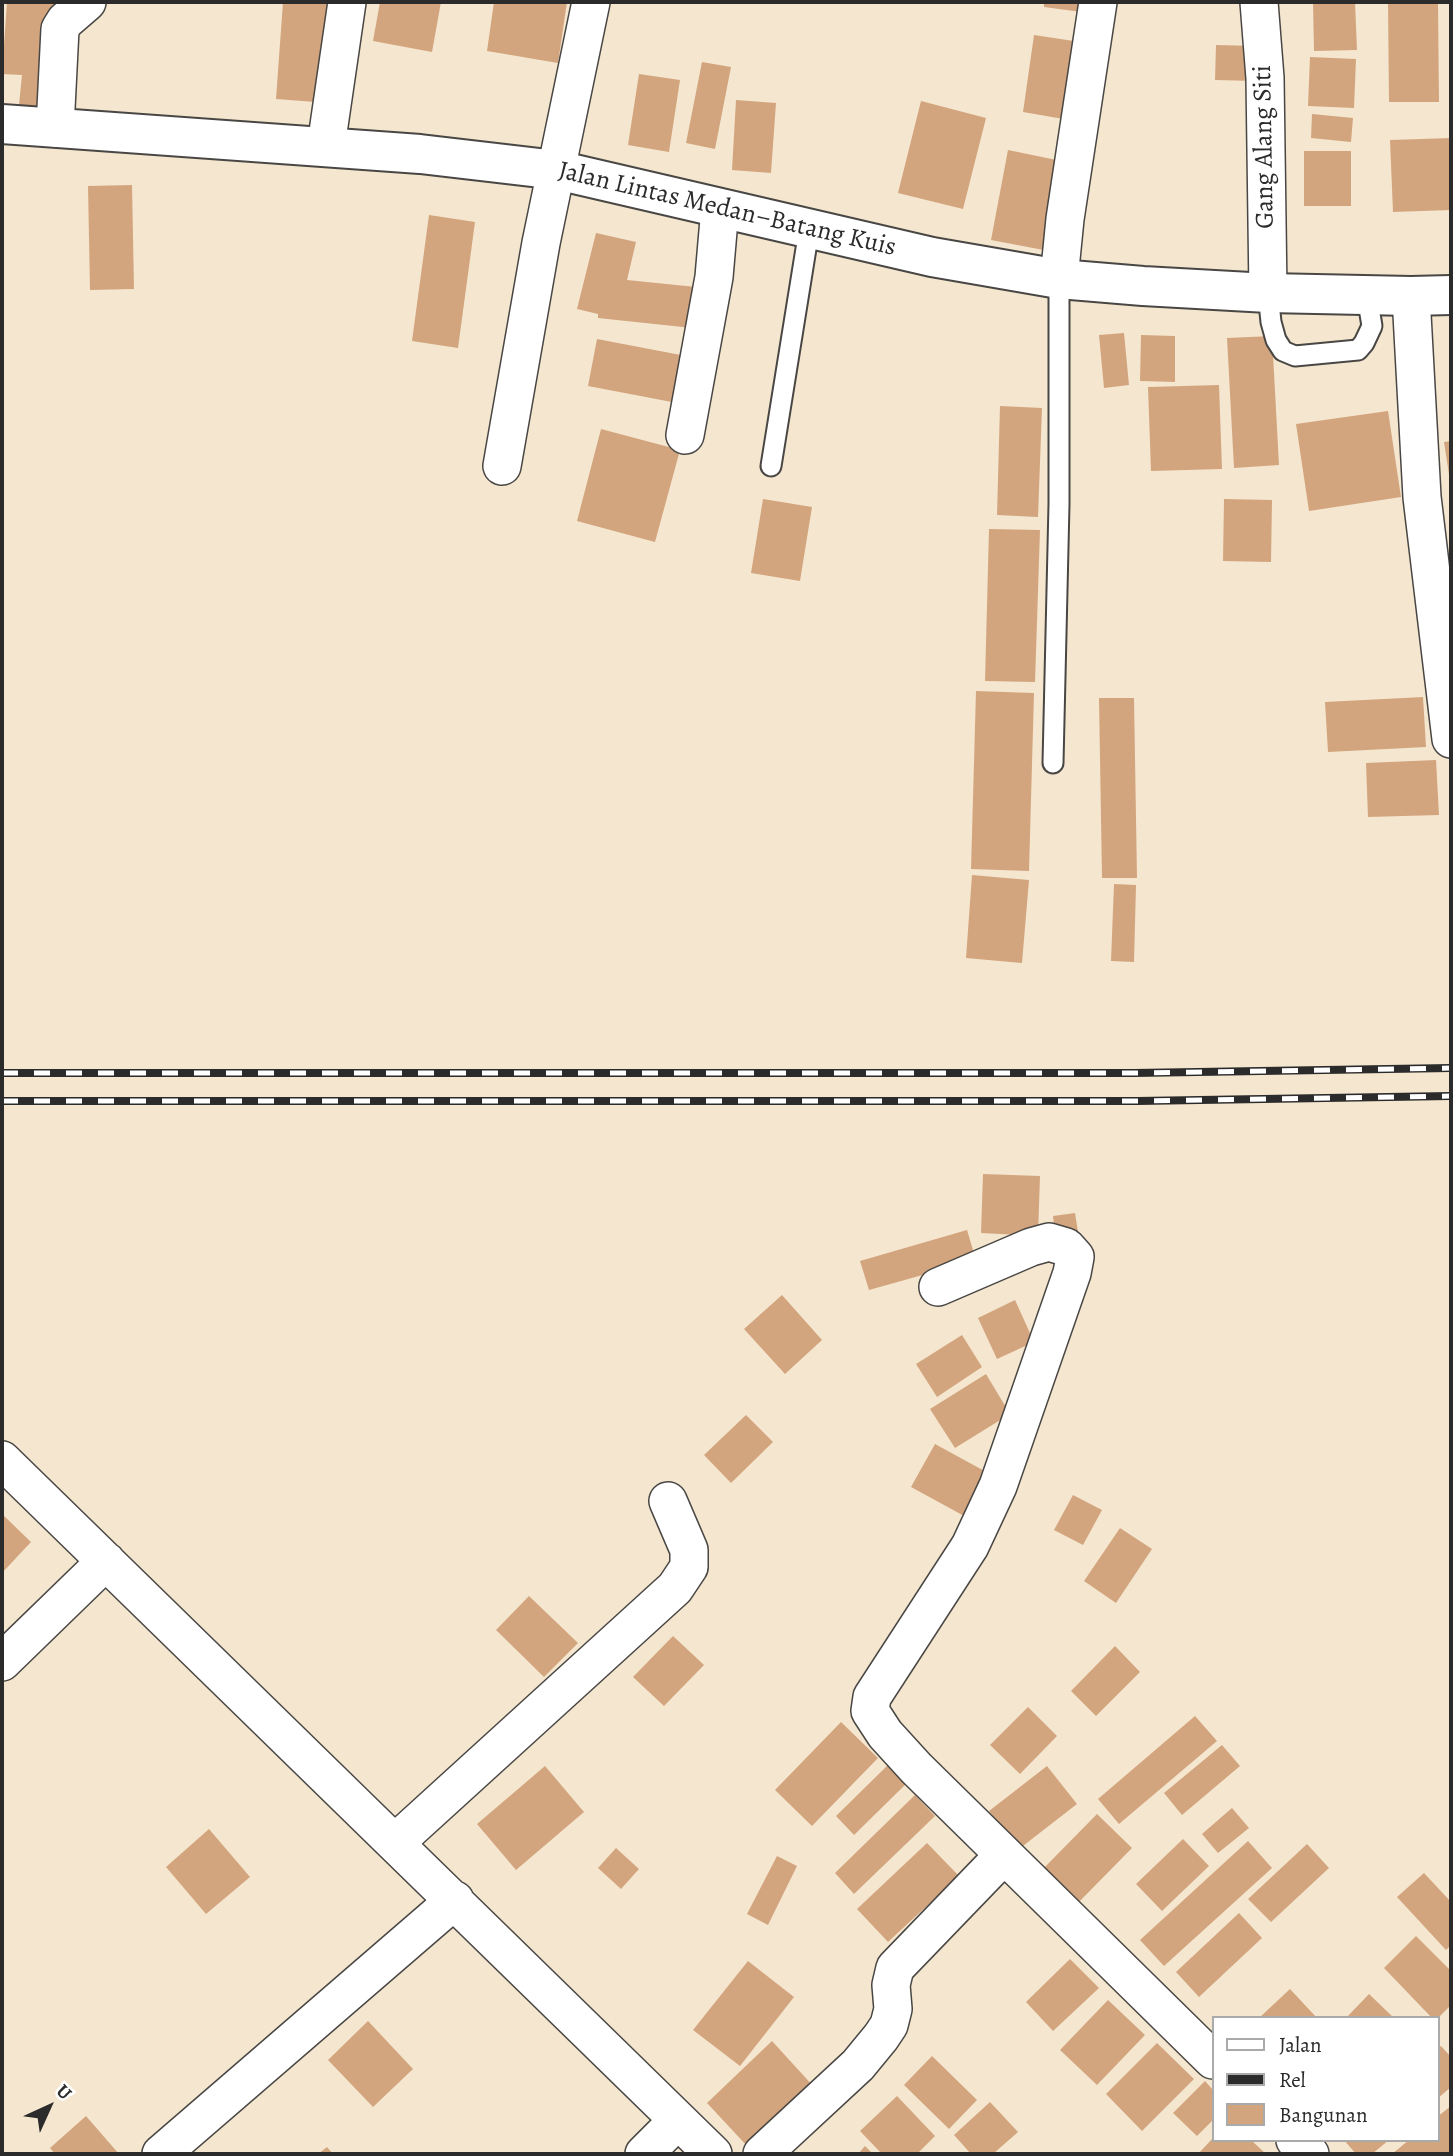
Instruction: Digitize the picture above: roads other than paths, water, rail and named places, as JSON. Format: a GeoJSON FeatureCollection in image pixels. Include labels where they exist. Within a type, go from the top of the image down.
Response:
{"type":"FeatureCollection","features":[{"type":"Feature","properties":{"kind":"highway","name":"Jalan Lintas Medan–Batang Kuis"},"geometry":{"type":"LineString","coordinates":[[2,124],[420,153],[556,170],[932,257],[1059,279],[1268,293],[1451,295]]}},
{"type":"Feature","properties":{"kind":"street"},"geometry":{"type":"LineString","coordinates":[[55,128],[60,29],[65,21],[87,2]]}},
{"type":"Feature","properties":{"kind":"street"},"geometry":{"type":"LineString","coordinates":[[326,146],[347,2]]}},
{"type":"Feature","properties":{"kind":"street"},"geometry":{"type":"LineString","coordinates":[[502,467],[556,170],[591,2]]}},
{"type":"Feature","properties":{"kind":"street"},"geometry":{"type":"LineString","coordinates":[[1059,279],[1065,219],[1098,2]]}},
{"type":"Feature","properties":{"kind":"street","name":"Gang Alang Siti"},"geometry":{"type":"LineString","coordinates":[[1259,2],[1265,78],[1268,293]]}},
{"type":"Feature","properties":{"kind":"street"},"geometry":{"type":"LineString","coordinates":[[685,435],[714,277],[720,208]]}},
{"type":"Feature","properties":{"kind":"street"},"geometry":{"type":"LineString","coordinates":[[1411,296],[1422,497],[1451,739]]}},
{"type":"Feature","properties":{"kind":"street"},"geometry":{"type":"LineString","coordinates":[[937,1287],[1049,1242],[1066,1247],[1075,1257],[1072,1273],[998,1486],[970,1546],[872,1697],[870,1711],[893,1743],[1003,1856],[1212,2059]]}},
{"type":"Feature","properties":{"kind":"street"},"geometry":{"type":"LineString","coordinates":[[2,1460],[713,2154]]}},
{"type":"Feature","properties":{"kind":"street"},"geometry":{"type":"LineString","coordinates":[[396,1842],[675,1588],[689,1567],[689,1550],[668,1501]]}},
{"type":"Feature","properties":{"kind":"street"},"geometry":{"type":"LineString","coordinates":[[2,1662],[106,1561]]}},
{"type":"Feature","properties":{"kind":"street"},"geometry":{"type":"LineString","coordinates":[[762,2154],[858,2066],[874,2047],[892,2016],[892,1976],[895,1968],[1003,1856]]}},
{"type":"Feature","properties":{"kind":"street"},"geometry":{"type":"LineString","coordinates":[[161,2154],[455,1900]]}},
{"type":"Feature","properties":{"kind":"street"},"geometry":{"type":"LineString","coordinates":[[644,2154],[678,2120]]}},
{"type":"Feature","properties":{"kind":"street"},"geometry":{"type":"LineString","coordinates":[[1297,2142],[1310,2154]]}},
{"type":"Feature","properties":{"kind":"lane"},"geometry":{"type":"LineString","coordinates":[[771,466],[809,230]]}},
{"type":"Feature","properties":{"kind":"lane"},"geometry":{"type":"LineString","coordinates":[[1053,764],[1059,504],[1059,279]]}},
{"type":"Feature","properties":{"kind":"lane"},"geometry":{"type":"LineString","coordinates":[[1268,293],[1276,340],[1283,351],[1294,356],[1358,351],[1372,326],[1367,296]]}},
{"type":"Feature","properties":{"kind":"railway"},"geometry":{"type":"LineString","coordinates":[[2,1073],[1134,1073],[1451,1068]]}},
{"type":"Feature","properties":{"kind":"railway"},"geometry":{"type":"LineString","coordinates":[[2,1101],[1137,1101],[1451,1096]]}}]}
